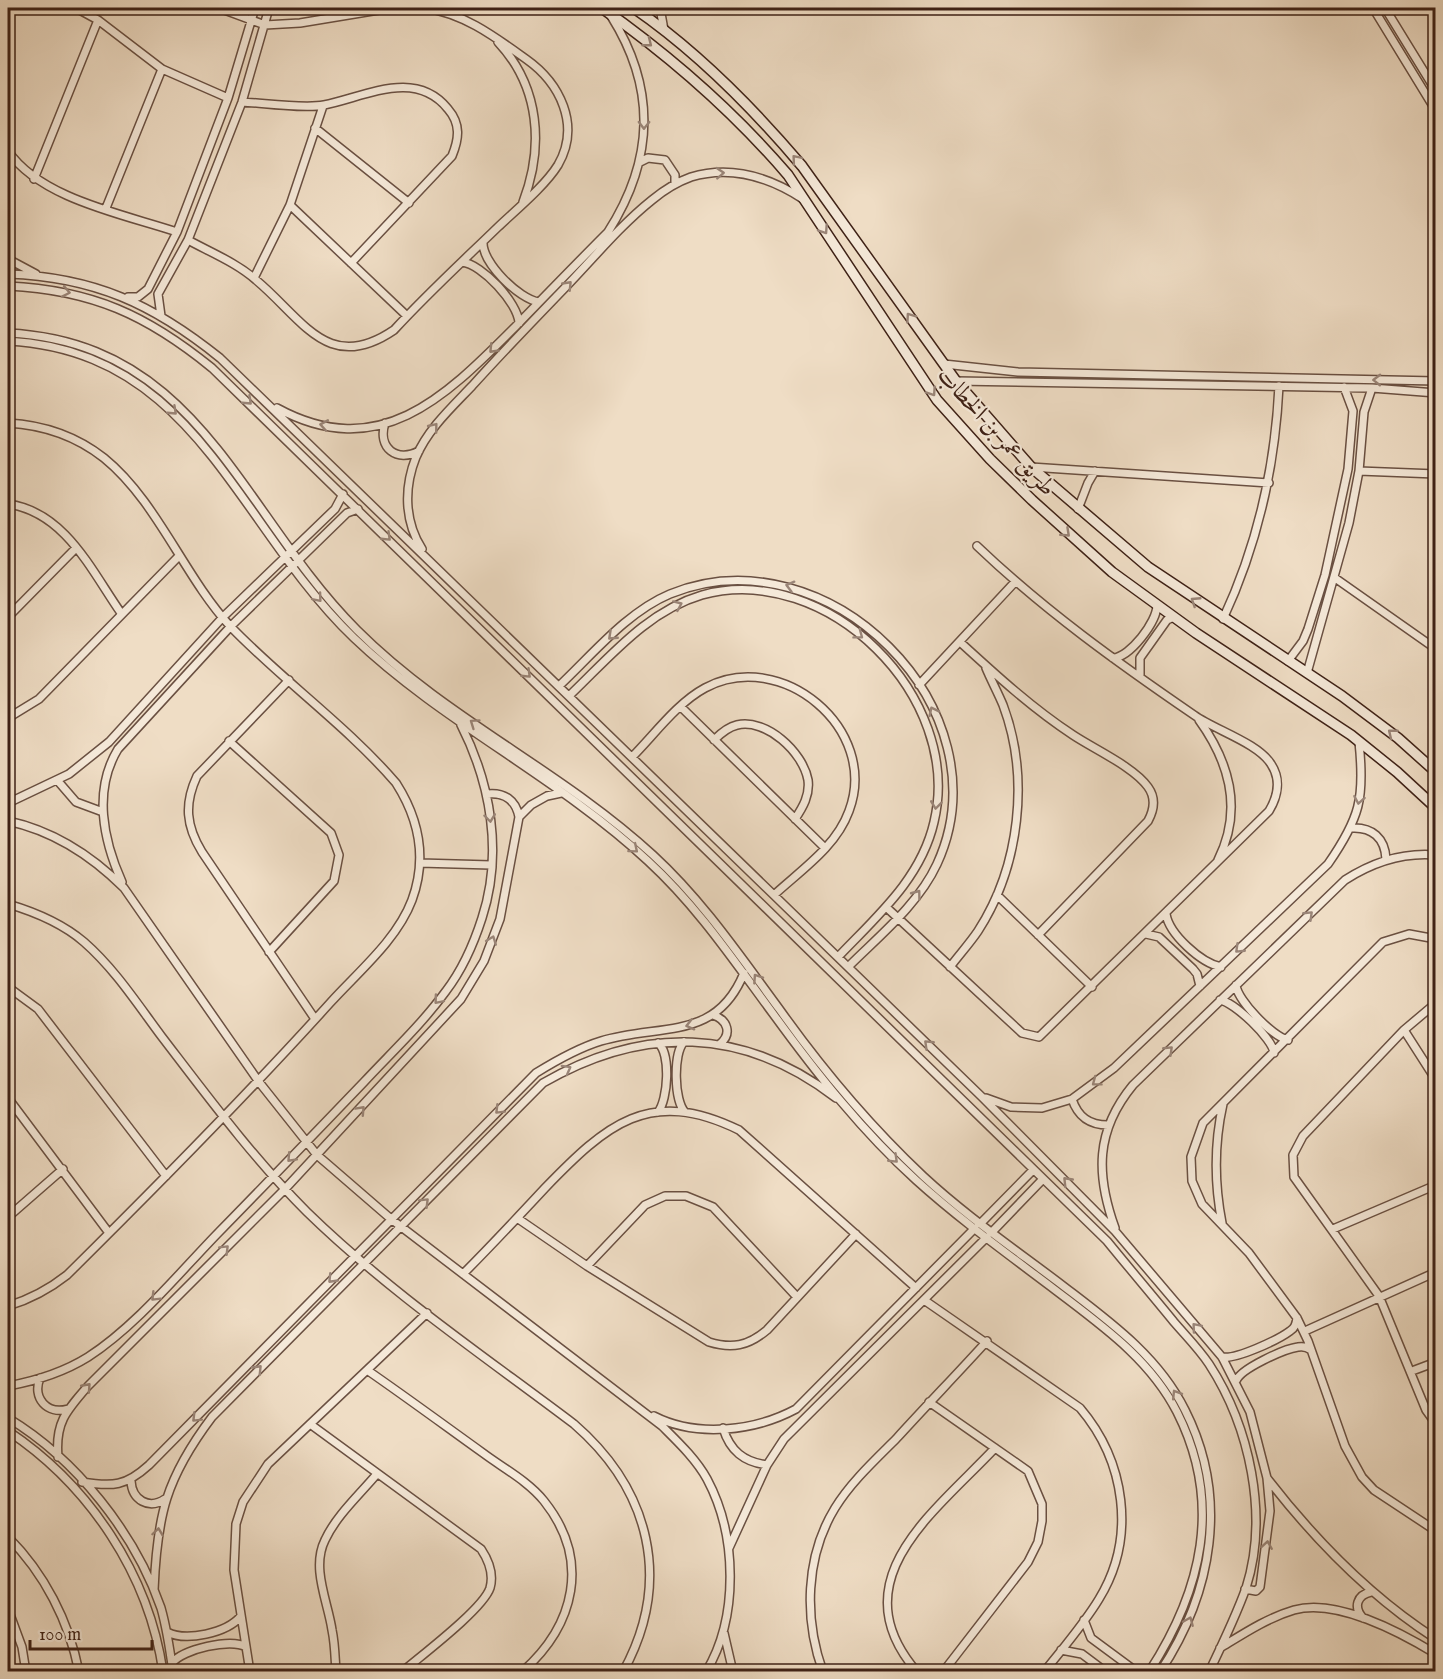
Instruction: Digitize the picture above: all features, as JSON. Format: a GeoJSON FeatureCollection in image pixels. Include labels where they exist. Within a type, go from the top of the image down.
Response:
{"type":"FeatureCollection","features":[{"type":"Feature","properties":{"kind":"street"},"geometry":{"type":"LineString","coordinates":[[76,8],[98,20],[162,69],[228,98]]}},
{"type":"Feature","properties":{"kind":"street"},"geometry":{"type":"LineString","coordinates":[[219,8],[265,25],[300,23],[391,8]]}},
{"type":"Feature","properties":{"kind":"street"},"geometry":{"type":"LineString","coordinates":[[126,297],[138,297],[148,289],[177,232],[228,98],[255,8]]}},
{"type":"Feature","properties":{"kind":"street"},"geometry":{"type":"LineString","coordinates":[[161,316],[158,309],[159,294],[188,240],[242,102],[269,8]]}},
{"type":"Feature","properties":{"kind":"street"},"geometry":{"type":"LineString","coordinates":[[188,240],[254,278],[315,336],[337,345],[359,347],[373,344],[394,330],[521,206],[557,166],[565,149],[568,131],[566,112],[561,97],[543,70],[488,32],[454,14],[426,8]]}},
{"type":"Feature","properties":{"kind":"street","name":"طريق عمر بن الخطاب"},"geometry":{"type":"LineString","coordinates":[[634,8],[664,30],[726,83],[796,158],[943,364],[1031,467],[1148,567],[1371,717],[1436,772]]}},
{"type":"Feature","properties":{"kind":"street"},"geometry":{"type":"LineString","coordinates":[[660,8],[664,30]]}},
{"type":"Feature","properties":{"kind":"street"},"geometry":{"type":"LineString","coordinates":[[1373,8],[1417,75],[1436,111]]}},
{"type":"Feature","properties":{"kind":"street"},"geometry":{"type":"LineString","coordinates":[[1385,8],[1436,91]]}},
{"type":"Feature","properties":{"kind":"street"},"geometry":{"type":"LineString","coordinates":[[261,396],[292,416],[326,426],[363,428],[385,423],[428,406],[469,373],[608,232],[624,207],[640,162],[645,122],[643,92],[628,45],[605,10]]}},
{"type":"Feature","properties":{"kind":"street","name":"طريق عمر بن الخطاب"},"geometry":{"type":"LineString","coordinates":[[605,10],[686,73],[782,168],[937,400],[990,459],[1073,539],[1157,605],[1359,742],[1397,771],[1436,808]]}},
{"type":"Feature","properties":{"kind":"street"},"geometry":{"type":"LineString","coordinates":[[34,179],[98,20]]}},
{"type":"Feature","properties":{"kind":"street"},"geometry":{"type":"LineString","coordinates":[[488,32],[507,52],[521,75],[533,109],[536,154],[531,180],[521,206]]}},
{"type":"Feature","properties":{"kind":"street"},"geometry":{"type":"LineString","coordinates":[[106,208],[162,69]]}},
{"type":"Feature","properties":{"kind":"street"},"geometry":{"type":"LineString","coordinates":[[242,102],[323,106],[356,95],[398,87],[415,88],[430,94],[444,104],[454,116],[458,129],[457,143],[452,156],[351,263]]}},
{"type":"Feature","properties":{"kind":"street"},"geometry":{"type":"LineString","coordinates":[[254,278],[290,205],[323,106]]}},
{"type":"Feature","properties":{"kind":"street"},"geometry":{"type":"LineString","coordinates":[[315,128],[409,202]]}},
{"type":"Feature","properties":{"kind":"street"},"geometry":{"type":"LineString","coordinates":[[8,151],[24,171],[57,192],[177,232]]}},
{"type":"Feature","properties":{"kind":"street"},"geometry":{"type":"LineString","coordinates":[[640,162],[648,158],[665,160],[675,175],[675,184]]}},
{"type":"Feature","properties":{"kind":"street"},"geometry":{"type":"LineString","coordinates":[[428,558],[415,537],[407,513],[410,476],[419,451],[433,427],[500,354],[632,218],[675,184],[707,173],[741,173],[774,182],[805,201]]}},
{"type":"Feature","properties":{"kind":"street"},"geometry":{"type":"LineString","coordinates":[[290,205],[407,316]]}},
{"type":"Feature","properties":{"kind":"street"},"geometry":{"type":"LineString","coordinates":[[483,242],[487,261],[524,297],[539,302]]}},
{"type":"Feature","properties":{"kind":"street"},"geometry":{"type":"LineString","coordinates":[[8,259],[38,275]]}},
{"type":"Feature","properties":{"kind":"street"},"geometry":{"type":"LineString","coordinates":[[462,262],[479,268],[510,301],[518,315],[519,323]]}},
{"type":"Feature","properties":{"kind":"street"},"geometry":{"type":"LineString","coordinates":[[8,274],[38,275],[83,283],[126,297],[161,316],[202,344],[261,396],[982,1096],[1115,1231],[1222,1357],[1236,1381],[1253,1423],[1267,1478],[1270,1511],[1268,1542],[1260,1587],[1256,1591],[1245,1589]]}},
{"type":"Feature","properties":{"kind":"street"},"geometry":{"type":"LineString","coordinates":[[8,286],[80,295],[121,309],[160,328],[212,368],[1107,1241],[1208,1363],[1224,1390],[1242,1437],[1252,1477],[1255,1539],[1245,1589],[1209,1671]]}},
{"type":"Feature","properties":{"kind":"street"},"geometry":{"type":"LineString","coordinates":[[8,333],[66,341],[99,352],[159,387],[184,410],[207,437],[289,554]]}},
{"type":"Feature","properties":{"kind":"street"},"geometry":{"type":"LineString","coordinates":[[8,340],[57,347],[96,359],[126,374],[154,393],[200,442],[351,635],[389,669],[460,723],[606,825],[648,861],[688,901],[845,1105],[886,1151],[989,1234],[1138,1347],[1168,1381],[1194,1430],[1209,1483],[1211,1510],[1208,1556],[1200,1591],[1188,1622],[1160,1671]]}},
{"type":"Feature","properties":{"kind":"street"},"geometry":{"type":"LineString","coordinates":[[943,364],[1018,372],[1436,381]]}},
{"type":"Feature","properties":{"kind":"street"},"geometry":{"type":"LineString","coordinates":[[956,381],[1344,387],[1436,393]]}},
{"type":"Feature","properties":{"kind":"street"},"geometry":{"type":"LineString","coordinates":[[1223,619],[1251,551],[1269,483],[1279,386]]}},
{"type":"Feature","properties":{"kind":"street"},"geometry":{"type":"LineString","coordinates":[[1288,661],[1304,641],[1338,521],[1353,423],[1353,411],[1344,387]]}},
{"type":"Feature","properties":{"kind":"street"},"geometry":{"type":"LineString","coordinates":[[1307,673],[1335,578],[1359,471],[1365,412],[1372,388]]}},
{"type":"Feature","properties":{"kind":"street"},"geometry":{"type":"LineString","coordinates":[[8,423],[45,428],[66,435],[105,459],[135,492],[231,626],[396,783],[416,826],[420,863],[411,903],[392,933],[259,1082],[109,1233],[48,1290],[8,1306]]}},
{"type":"Feature","properties":{"kind":"street"},"geometry":{"type":"LineString","coordinates":[[385,423],[382,433],[384,443],[390,452],[400,456],[410,456],[419,451]]}},
{"type":"Feature","properties":{"kind":"street"},"geometry":{"type":"LineString","coordinates":[[1031,467],[1269,483]]}},
{"type":"Feature","properties":{"kind":"street"},"geometry":{"type":"LineString","coordinates":[[1078,509],[1095,471]]}},
{"type":"Feature","properties":{"kind":"street"},"geometry":{"type":"LineString","coordinates":[[1359,471],[1436,474]]}},
{"type":"Feature","properties":{"kind":"street"},"geometry":{"type":"LineString","coordinates":[[8,803],[57,780],[109,742],[223,617],[335,509],[343,494]]}},
{"type":"Feature","properties":{"kind":"street"},"geometry":{"type":"LineString","coordinates":[[8,504],[34,510],[46,516],[76,548],[121,613]]}},
{"type":"Feature","properties":{"kind":"street"},"geometry":{"type":"LineString","coordinates":[[124,888],[111,855],[103,812],[104,786],[111,761],[118,749],[231,626],[347,513],[358,509]]}},
{"type":"Feature","properties":{"kind":"street"},"geometry":{"type":"LineString","coordinates":[[886,907],[1022,1033],[1033,1038],[1045,1034],[1214,867],[1269,811],[1276,800],[1278,787],[1276,774],[1262,753],[1197,717],[1113,658],[1015,582],[977,546]]}},
{"type":"Feature","properties":{"kind":"street"},"geometry":{"type":"LineString","coordinates":[[8,617],[76,548]]}},
{"type":"Feature","properties":{"kind":"street"},"geometry":{"type":"LineString","coordinates":[[8,718],[39,699],[179,556]]}},
{"type":"Feature","properties":{"kind":"street"},"geometry":{"type":"LineString","coordinates":[[296,563],[357,630],[394,664],[437,698],[611,819],[654,856],[694,896],[730,939],[780,1011],[862,1114],[943,1198]]}},
{"type":"Feature","properties":{"kind":"street"},"geometry":{"type":"LineString","coordinates":[[1335,578],[1436,649]]}},
{"type":"Feature","properties":{"kind":"street"},"geometry":{"type":"LineString","coordinates":[[559,686],[641,610],[678,591],[698,584],[730,579],[761,580],[792,586],[850,613],[876,634],[919,685],[946,744],[952,775],[952,807],[937,865],[918,894],[848,967]]}},
{"type":"Feature","properties":{"kind":"street"},"geometry":{"type":"LineString","coordinates":[[919,685],[1015,582]]}},
{"type":"Feature","properties":{"kind":"street"},"geometry":{"type":"LineString","coordinates":[[569,696],[649,621],[674,606],[702,596],[731,590],[760,590],[789,596],[817,606],[842,621],[868,642],[898,675],[926,723],[936,755],[938,788],[934,822],[924,853],[908,882],[838,957]]}},
{"type":"Feature","properties":{"kind":"street"},"geometry":{"type":"LineString","coordinates":[[1113,658],[1119,658],[1130,651],[1154,617],[1157,605]]}},
{"type":"Feature","properties":{"kind":"street"},"geometry":{"type":"LineString","coordinates":[[1140,677],[1140,658],[1167,620],[1174,617]]}},
{"type":"Feature","properties":{"kind":"street"},"geometry":{"type":"LineString","coordinates":[[960,642],[1028,702],[1146,784],[1154,803],[1148,821],[1038,935]]}},
{"type":"Feature","properties":{"kind":"street"},"geometry":{"type":"LineString","coordinates":[[950,967],[979,930],[997,895],[1013,844],[1018,798],[1015,752],[1003,706],[984,664]]}},
{"type":"Feature","properties":{"kind":"street"},"geometry":{"type":"LineString","coordinates":[[632,757],[681,707],[704,688],[731,678],[761,676],[790,684],[814,700],[835,722],[853,765],[854,788],[850,810],[840,831],[825,848],[774,895]]}},
{"type":"Feature","properties":{"kind":"street"},"geometry":{"type":"LineString","coordinates":[[289,681],[197,776],[190,791],[188,823],[198,845],[315,1019]]}},
{"type":"Feature","properties":{"kind":"street"},"geometry":{"type":"LineString","coordinates":[[681,707],[825,848]]}},
{"type":"Feature","properties":{"kind":"street"},"geometry":{"type":"LineString","coordinates":[[1197,717],[1222,756],[1229,778],[1232,801],[1230,824],[1224,847],[1214,867]]}},
{"type":"Feature","properties":{"kind":"street"},"geometry":{"type":"LineString","coordinates":[[8,1386],[40,1378],[72,1366],[111,1340],[274,1177],[447,990],[468,955],[483,916],[491,865],[492,835],[487,794],[481,770],[460,723]]}},
{"type":"Feature","properties":{"kind":"street"},"geometry":{"type":"LineString","coordinates":[[714,740],[730,728],[747,724],[762,728],[786,744],[799,760],[808,780],[803,807],[795,819]]}},
{"type":"Feature","properties":{"kind":"street"},"geometry":{"type":"LineString","coordinates":[[229,741],[331,833],[339,855],[334,881],[269,952]]}},
{"type":"Feature","properties":{"kind":"street"},"geometry":{"type":"LineString","coordinates":[[982,1096],[1011,1107],[1042,1108],[1072,1099],[1114,1068],[1328,864],[1352,828],[1360,800],[1362,771],[1359,742]]}},
{"type":"Feature","properties":{"kind":"street"},"geometry":{"type":"LineString","coordinates":[[57,780],[76,802],[103,812]]}},
{"type":"Feature","properties":{"kind":"street"},"geometry":{"type":"LineString","coordinates":[[519,817],[531,805],[547,796],[561,793]]}},
{"type":"Feature","properties":{"kind":"street"},"geometry":{"type":"LineString","coordinates":[[58,1457],[57,1432],[68,1409],[121,1352],[285,1189],[461,999],[484,961],[500,919],[519,817],[514,803],[509,798],[502,794],[487,794]]}},
{"type":"Feature","properties":{"kind":"street"},"geometry":{"type":"LineString","coordinates":[[8,821],[35,828],[68,843],[98,863],[124,888],[259,1082],[317,1155],[392,1219],[662,1426],[686,1451],[707,1479],[729,1548],[729,1590],[723,1631],[706,1671]]}},
{"type":"Feature","properties":{"kind":"street"},"geometry":{"type":"LineString","coordinates":[[1352,828],[1369,830],[1377,835],[1386,850],[1386,858]]}},
{"type":"Feature","properties":{"kind":"street"},"geometry":{"type":"LineString","coordinates":[[1115,1231],[1101,1176],[1102,1153],[1108,1125],[1119,1102],[1132,1085],[1345,880],[1386,858],[1420,854],[1436,855]]}},
{"type":"Feature","properties":{"kind":"street"},"geometry":{"type":"LineString","coordinates":[[420,863],[491,865]]}},
{"type":"Feature","properties":{"kind":"street"},"geometry":{"type":"LineString","coordinates":[[997,895],[1092,987]]}},
{"type":"Feature","properties":{"kind":"street"},"geometry":{"type":"LineString","coordinates":[[8,904],[66,928],[100,957],[224,1118],[274,1177],[354,1256],[596,1443],[629,1489],[640,1515],[647,1543],[650,1571],[643,1628],[623,1671]]}},
{"type":"Feature","properties":{"kind":"street"},"geometry":{"type":"LineString","coordinates":[[1166,914],[1174,932],[1208,963],[1221,967]]}},
{"type":"Feature","properties":{"kind":"street"},"geometry":{"type":"LineString","coordinates":[[1436,939],[1409,933],[1383,942],[1203,1123],[1197,1133],[1191,1168],[1192,1181],[1202,1204],[1249,1253],[1305,1332],[1345,1446],[1362,1477],[1374,1490],[1436,1531]]}},
{"type":"Feature","properties":{"kind":"street"},"geometry":{"type":"LineString","coordinates":[[1146,934],[1164,941],[1193,969],[1200,980],[1200,986]]}},
{"type":"Feature","properties":{"kind":"street"},"geometry":{"type":"LineString","coordinates":[[82,1482],[101,1485],[131,1481],[536,1073],[567,1054],[600,1041],[635,1032],[697,1024],[728,1003],[744,973]]}},
{"type":"Feature","properties":{"kind":"street"},"geometry":{"type":"LineString","coordinates":[[1236,985],[1241,1000],[1274,1033],[1288,1040]]}},
{"type":"Feature","properties":{"kind":"street"},"geometry":{"type":"LineString","coordinates":[[8,987],[38,1009],[166,1176]]}},
{"type":"Feature","properties":{"kind":"street"},"geometry":{"type":"LineString","coordinates":[[1220,1000],[1235,1006],[1271,1043],[1274,1053]]}},
{"type":"Feature","properties":{"kind":"street"},"geometry":{"type":"LineString","coordinates":[[1436,1003],[1404,1030],[1303,1136],[1293,1155],[1292,1166],[1299,1186],[1334,1229],[1379,1296],[1412,1371],[1426,1410],[1436,1424]]}},
{"type":"Feature","properties":{"kind":"street"},"geometry":{"type":"LineString","coordinates":[[713,1015],[722,1019],[728,1027],[727,1037],[720,1044]]}},
{"type":"Feature","properties":{"kind":"street"},"geometry":{"type":"LineString","coordinates":[[1404,1030],[1436,1080]]}},
{"type":"Feature","properties":{"kind":"street"},"geometry":{"type":"LineString","coordinates":[[684,1042],[677,1053],[678,1099],[685,1112]]}},
{"type":"Feature","properties":{"kind":"street"},"geometry":{"type":"LineString","coordinates":[[154,1590],[156,1543],[165,1499],[181,1461],[212,1417],[543,1083],[573,1065],[606,1053],[658,1043],[720,1044],[765,1056],[807,1076],[845,1105]]}},
{"type":"Feature","properties":{"kind":"street"},"geometry":{"type":"LineString","coordinates":[[658,1043],[666,1053],[666,1095],[658,1112]]}},
{"type":"Feature","properties":{"kind":"street"},"geometry":{"type":"LineString","coordinates":[[8,1098],[109,1233]]}},
{"type":"Feature","properties":{"kind":"street"},"geometry":{"type":"LineString","coordinates":[[1072,1099],[1081,1117],[1099,1125],[1108,1125]]}},
{"type":"Feature","properties":{"kind":"street"},"geometry":{"type":"LineString","coordinates":[[1222,1223],[1215,1174],[1223,1102]]}},
{"type":"Feature","properties":{"kind":"street"},"geometry":{"type":"LineString","coordinates":[[463,1274],[583,1149],[608,1129],[632,1118],[658,1112],[685,1112],[712,1117],[739,1130],[916,1288]]}},
{"type":"Feature","properties":{"kind":"street"},"geometry":{"type":"LineString","coordinates":[[8,1217],[63,1169]]}},
{"type":"Feature","properties":{"kind":"street"},"geometry":{"type":"LineString","coordinates":[[634,1405],[661,1420],[691,1428],[751,1427],[777,1419],[796,1409],[1033,1170]]}},
{"type":"Feature","properties":{"kind":"street"},"geometry":{"type":"LineString","coordinates":[[729,1548],[767,1465],[795,1428],[1043,1179]]}},
{"type":"Feature","properties":{"kind":"street"},"geometry":{"type":"LineString","coordinates":[[1334,1229],[1436,1185]]}},
{"type":"Feature","properties":{"kind":"street"},"geometry":{"type":"LineString","coordinates":[[587,1266],[645,1205],[665,1196],[686,1196],[712,1207],[797,1298]]}},
{"type":"Feature","properties":{"kind":"street"},"geometry":{"type":"LineString","coordinates":[[517,1218],[587,1266],[709,1342],[724,1347],[740,1346],[755,1341],[856,1234]]}},
{"type":"Feature","properties":{"kind":"street"},"geometry":{"type":"LineString","coordinates":[[1010,1250],[1126,1346],[1144,1364],[1175,1408],[1189,1441],[1200,1483],[1203,1509],[1198,1562],[1180,1618],[1149,1671]]}},
{"type":"Feature","properties":{"kind":"street"},"geometry":{"type":"LineString","coordinates":[[1305,1332],[1379,1296],[1436,1272]]}},
{"type":"Feature","properties":{"kind":"street"},"geometry":{"type":"LineString","coordinates":[[924,1300],[987,1341],[1080,1408],[1097,1428],[1109,1450],[1122,1499],[1119,1551],[1111,1576],[1099,1599],[1044,1671]]}},
{"type":"Feature","properties":{"kind":"street"},"geometry":{"type":"LineString","coordinates":[[250,1671],[233,1547],[243,1502],[268,1464],[427,1313]]}},
{"type":"Feature","properties":{"kind":"street"},"geometry":{"type":"LineString","coordinates":[[1222,1357],[1234,1358],[1285,1334],[1294,1328],[1297,1318]]}},
{"type":"Feature","properties":{"kind":"street"},"geometry":{"type":"LineString","coordinates":[[823,1671],[811,1628],[811,1604],[815,1553],[824,1529],[848,1490],[987,1341]]}},
{"type":"Feature","properties":{"kind":"street"},"geometry":{"type":"LineString","coordinates":[[1236,1381],[1241,1372],[1293,1348],[1302,1346],[1311,1350]]}},
{"type":"Feature","properties":{"kind":"street"},"geometry":{"type":"LineString","coordinates":[[1412,1371],[1436,1362]]}},
{"type":"Feature","properties":{"kind":"street"},"geometry":{"type":"LineString","coordinates":[[367,1370],[528,1485],[555,1517],[569,1556],[571,1588],[568,1605],[544,1653],[522,1671]]}},
{"type":"Feature","properties":{"kind":"street"},"geometry":{"type":"LineString","coordinates":[[40,1378],[37,1392],[43,1404],[55,1411],[68,1409]]}},
{"type":"Feature","properties":{"kind":"street"},"geometry":{"type":"LineString","coordinates":[[929,1402],[1029,1472],[1042,1504],[1038,1542],[1028,1562],[942,1671]]}},
{"type":"Feature","properties":{"kind":"street"},"geometry":{"type":"LineString","coordinates":[[8,1418],[58,1457],[82,1482],[121,1530],[154,1590],[167,1632],[173,1671]]}},
{"type":"Feature","properties":{"kind":"street"},"geometry":{"type":"LineString","coordinates":[[309,1424],[481,1549],[491,1568],[489,1590],[484,1599],[402,1671]]}},
{"type":"Feature","properties":{"kind":"street"},"geometry":{"type":"LineString","coordinates":[[723,1428],[726,1438],[738,1454],[756,1464],[767,1465]]}},
{"type":"Feature","properties":{"kind":"street"},"geometry":{"type":"LineString","coordinates":[[8,1431],[40,1454],[66,1479],[108,1531],[141,1591],[154,1629],[163,1671]]}},
{"type":"Feature","properties":{"kind":"street"},"geometry":{"type":"LineString","coordinates":[[917,1671],[893,1634],[888,1616],[889,1583],[893,1569],[910,1538],[995,1448]]}},
{"type":"Feature","properties":{"kind":"street"},"geometry":{"type":"LineString","coordinates":[[336,1671],[333,1634],[320,1575],[319,1558],[332,1527],[376,1474]]}},
{"type":"Feature","properties":{"kind":"street"},"geometry":{"type":"LineString","coordinates":[[1267,1478],[1304,1525],[1371,1592],[1436,1639]]}},
{"type":"Feature","properties":{"kind":"street"},"geometry":{"type":"LineString","coordinates":[[131,1481],[133,1493],[142,1502],[154,1504],[165,1499]]}},
{"type":"Feature","properties":{"kind":"street"},"geometry":{"type":"LineString","coordinates":[[8,1537],[33,1566],[48,1589],[70,1637],[79,1671]]}},
{"type":"Feature","properties":{"kind":"street"},"geometry":{"type":"LineString","coordinates":[[1364,1619],[1357,1609],[1357,1602],[1360,1597],[1371,1592]]}},
{"type":"Feature","properties":{"kind":"street"},"geometry":{"type":"LineString","coordinates":[[1220,1648],[1253,1628],[1296,1610],[1319,1607],[1342,1610],[1403,1636],[1436,1654]]}},
{"type":"Feature","properties":{"kind":"street"},"geometry":{"type":"LineString","coordinates":[[8,1610],[22,1647],[26,1671]]}},
{"type":"Feature","properties":{"kind":"street"},"geometry":{"type":"LineString","coordinates":[[167,1632],[180,1636],[196,1634],[231,1626],[241,1616]]}},
{"type":"Feature","properties":{"kind":"street"},"geometry":{"type":"LineString","coordinates":[[1084,1620],[1091,1638],[1137,1671]]}},
{"type":"Feature","properties":{"kind":"street"},"geometry":{"type":"LineString","coordinates":[[723,1631],[733,1671]]}},
{"type":"Feature","properties":{"kind":"street"},"geometry":{"type":"LineString","coordinates":[[172,1663],[182,1654],[227,1643],[246,1647]]}},
{"type":"Feature","properties":{"kind":"street"},"geometry":{"type":"LineString","coordinates":[[1061,1650],[1082,1654],[1106,1671]]}},
{"type":"Feature","properties":{"kind":"street"},"geometry":{"type":"LineString","coordinates":[[8,1667],[19,1671]]}}]}
